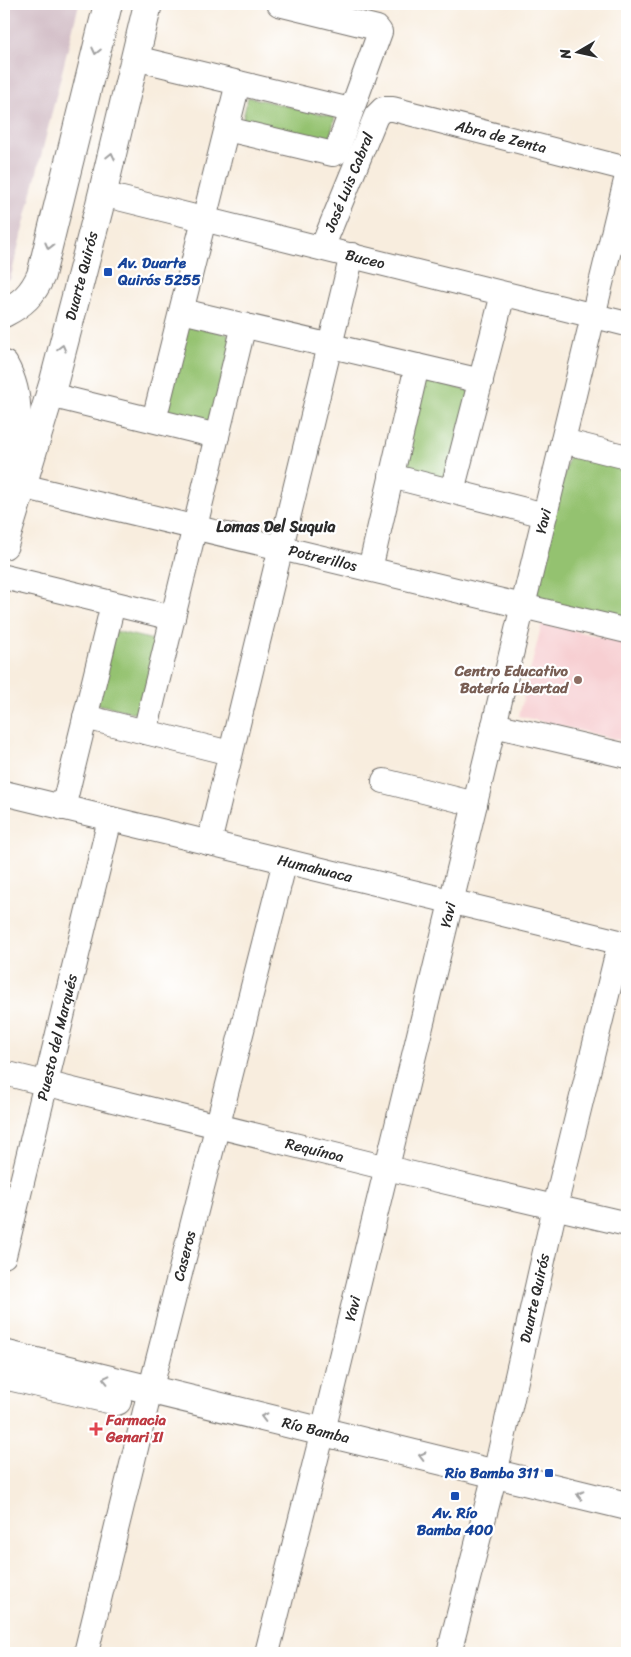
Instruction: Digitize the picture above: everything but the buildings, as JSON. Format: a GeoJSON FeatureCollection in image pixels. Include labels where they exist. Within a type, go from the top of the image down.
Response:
{"type":"FeatureCollection","features":[{"type":"Feature","properties":{"kind":"main road"},"geometry":{"type":"LineString","coordinates":[[4,313],[21,304],[29,296],[42,275],[108,4]]}},
{"type":"Feature","properties":{"kind":"main road","name":"Duarte Quirós"},"geometry":{"type":"LineString","coordinates":[[4,545],[22,486],[18,448],[50,395],[102,194],[148,4]]}},
{"type":"Feature","properties":{"kind":"main road"},"geometry":{"type":"LineString","coordinates":[[4,365],[10,376],[16,400],[18,448],[4,505]]}},
{"type":"Feature","properties":{"kind":"main road","name":"Río Bamba"},"geometry":{"type":"LineString","coordinates":[[4,1354],[149,1398],[492,1483],[627,1524]]}},
{"type":"Feature","properties":{"kind":"main road","name":"Río Bamba"},"geometry":{"type":"LineString","coordinates":[[4,1375],[149,1398]]}},
{"type":"Feature","properties":{"kind":"main road","name":"Río Bamba"},"geometry":{"type":"LineString","coordinates":[[492,1483],[627,1506]]}},
{"type":"Feature","properties":{"kind":"street"},"geometry":{"type":"LineString","coordinates":[[227,129],[333,154],[336,153],[350,110],[380,32],[377,28],[279,4]]}},
{"type":"Feature","properties":{"kind":"street"},"geometry":{"type":"LineString","coordinates":[[135,58],[350,110]]}},
{"type":"Feature","properties":{"kind":"street"},"geometry":{"type":"LineString","coordinates":[[154,420],[238,83]]}},
{"type":"Feature","properties":{"kind":"street","name":"Abra de Zenta"},"geometry":{"type":"LineString","coordinates":[[376,116],[383,109],[393,109],[627,169]]}},
{"type":"Feature","properties":{"kind":"street","name":"José Luis Cabral"},"geometry":{"type":"LineString","coordinates":[[322,248],[376,116]]}},
{"type":"Feature","properties":{"kind":"street","name":"Yavi"},"geometry":{"type":"LineString","coordinates":[[268,1653],[627,176]]}},
{"type":"Feature","properties":{"kind":"street","name":"Buceo"},"geometry":{"type":"LineString","coordinates":[[102,194],[627,324]]}},
{"type":"Feature","properties":{"kind":"street"},"geometry":{"type":"LineString","coordinates":[[208,843],[352,255]]}},
{"type":"Feature","properties":{"kind":"street"},"geometry":{"type":"LineString","coordinates":[[452,491],[503,294]]}},
{"type":"Feature","properties":{"kind":"street"},"geometry":{"type":"LineString","coordinates":[[182,311],[482,381]]}},
{"type":"Feature","properties":{"kind":"street"},"geometry":{"type":"LineString","coordinates":[[145,732],[244,325]]}},
{"type":"Feature","properties":{"kind":"street"},"geometry":{"type":"LineString","coordinates":[[370,569],[417,366]]}},
{"type":"Feature","properties":{"kind":"street"},"geometry":{"type":"LineString","coordinates":[[50,395],[217,436]]}},
{"type":"Feature","properties":{"kind":"street"},"geometry":{"type":"LineString","coordinates":[[563,441],[627,458]]}},
{"type":"Feature","properties":{"kind":"street"},"geometry":{"type":"LineString","coordinates":[[391,476],[545,515]]}},
{"type":"Feature","properties":{"kind":"street","name":"Potrerillos"},"geometry":{"type":"LineString","coordinates":[[22,486],[627,631]]}},
{"type":"Feature","properties":{"kind":"street"},"geometry":{"type":"LineString","coordinates":[[4,577],[173,618]]}},
{"type":"Feature","properties":{"kind":"street"},"geometry":{"type":"LineString","coordinates":[[63,808],[113,604]]}},
{"type":"Feature","properties":{"kind":"street"},"geometry":{"type":"LineString","coordinates":[[85,716],[230,753]]}},
{"type":"Feature","properties":{"kind":"street"},"geometry":{"type":"LineString","coordinates":[[494,725],[627,756]]}},
{"type":"Feature","properties":{"kind":"street"},"geometry":{"type":"LineString","coordinates":[[384,781],[475,804]]}},
{"type":"Feature","properties":{"kind":"street","name":"Humahuaca"},"geometry":{"type":"LineString","coordinates":[[4,794],[623,943]]}},
{"type":"Feature","properties":{"kind":"street","name":"Puesto del Marqués"},"geometry":{"type":"LineString","coordinates":[[4,1256],[110,819]]}},
{"type":"Feature","properties":{"kind":"street","name":"Caseros"},"geometry":{"type":"LineString","coordinates":[[86,1653],[286,861]]}},
{"type":"Feature","properties":{"kind":"street","name":"Duarte Quirós"},"geometry":{"type":"LineString","coordinates":[[449,1653],[492,1483],[555,1207],[623,943]]}},
{"type":"Feature","properties":{"kind":"street","name":"Requínoa"},"geometry":{"type":"LineString","coordinates":[[4,1073],[387,1168],[627,1224]]}},
{"type":"Feature","properties":{"kind":"shaded area"},"geometry":{"type":"Polygon","coordinates":[[[4,4],[79,4],[10,280],[4,280],[4,4]]]}},
{"type":"Feature","properties":{"kind":"shaded area","name":"Centro Educativo Batería Libertad"},"geometry":{"type":"Polygon","coordinates":[[[542,623],[627,643],[627,742],[519,716],[542,623]]]}},
{"type":"Feature","properties":{"kind":"green space"},"geometry":{"type":"Polygon","coordinates":[[[248,97],[335,117],[329,142],[242,122],[248,97]]]}},
{"type":"Feature","properties":{"kind":"green space"},"geometry":{"type":"Polygon","coordinates":[[[187,324],[235,336],[214,426],[166,415],[187,324]]]}},
{"type":"Feature","properties":{"kind":"green space"},"geometry":{"type":"Polygon","coordinates":[[[422,379],[470,391],[448,481],[400,469],[422,379]]]}},
{"type":"Feature","properties":{"kind":"green space"},"geometry":{"type":"Polygon","coordinates":[[[570,451],[627,466],[627,622],[533,598],[570,451]]]}},
{"type":"Feature","properties":{"kind":"green space"},"geometry":{"type":"Polygon","coordinates":[[[115,631],[158,641],[140,714],[97,704],[115,631]]]}},
{"type":"Feature","properties":{"kind":"place","name":"Av. Duarte Quirós 5255"},"geometry":{"type":"Point","coordinates":[108,272]}},
{"type":"Feature","properties":{"kind":"place","name":"Centro Educativo Batería Libertad"},"geometry":{"type":"Point","coordinates":[578,680]}},
{"type":"Feature","properties":{"kind":"place","name":"Farmacia Genari II"},"geometry":{"type":"Point","coordinates":[96,1429]}},
{"type":"Feature","properties":{"kind":"place","name":"Rio Bamba 311"},"geometry":{"type":"Point","coordinates":[549,1473]}},
{"type":"Feature","properties":{"kind":"place","name":"Av. Río Bamba 400"},"geometry":{"type":"Point","coordinates":[455,1496]}},
{"type":"Feature","properties":{"kind":"district","name":"Lomas Del Suquia"},"geometry":{"type":"Point","coordinates":[276,526]}}]}
